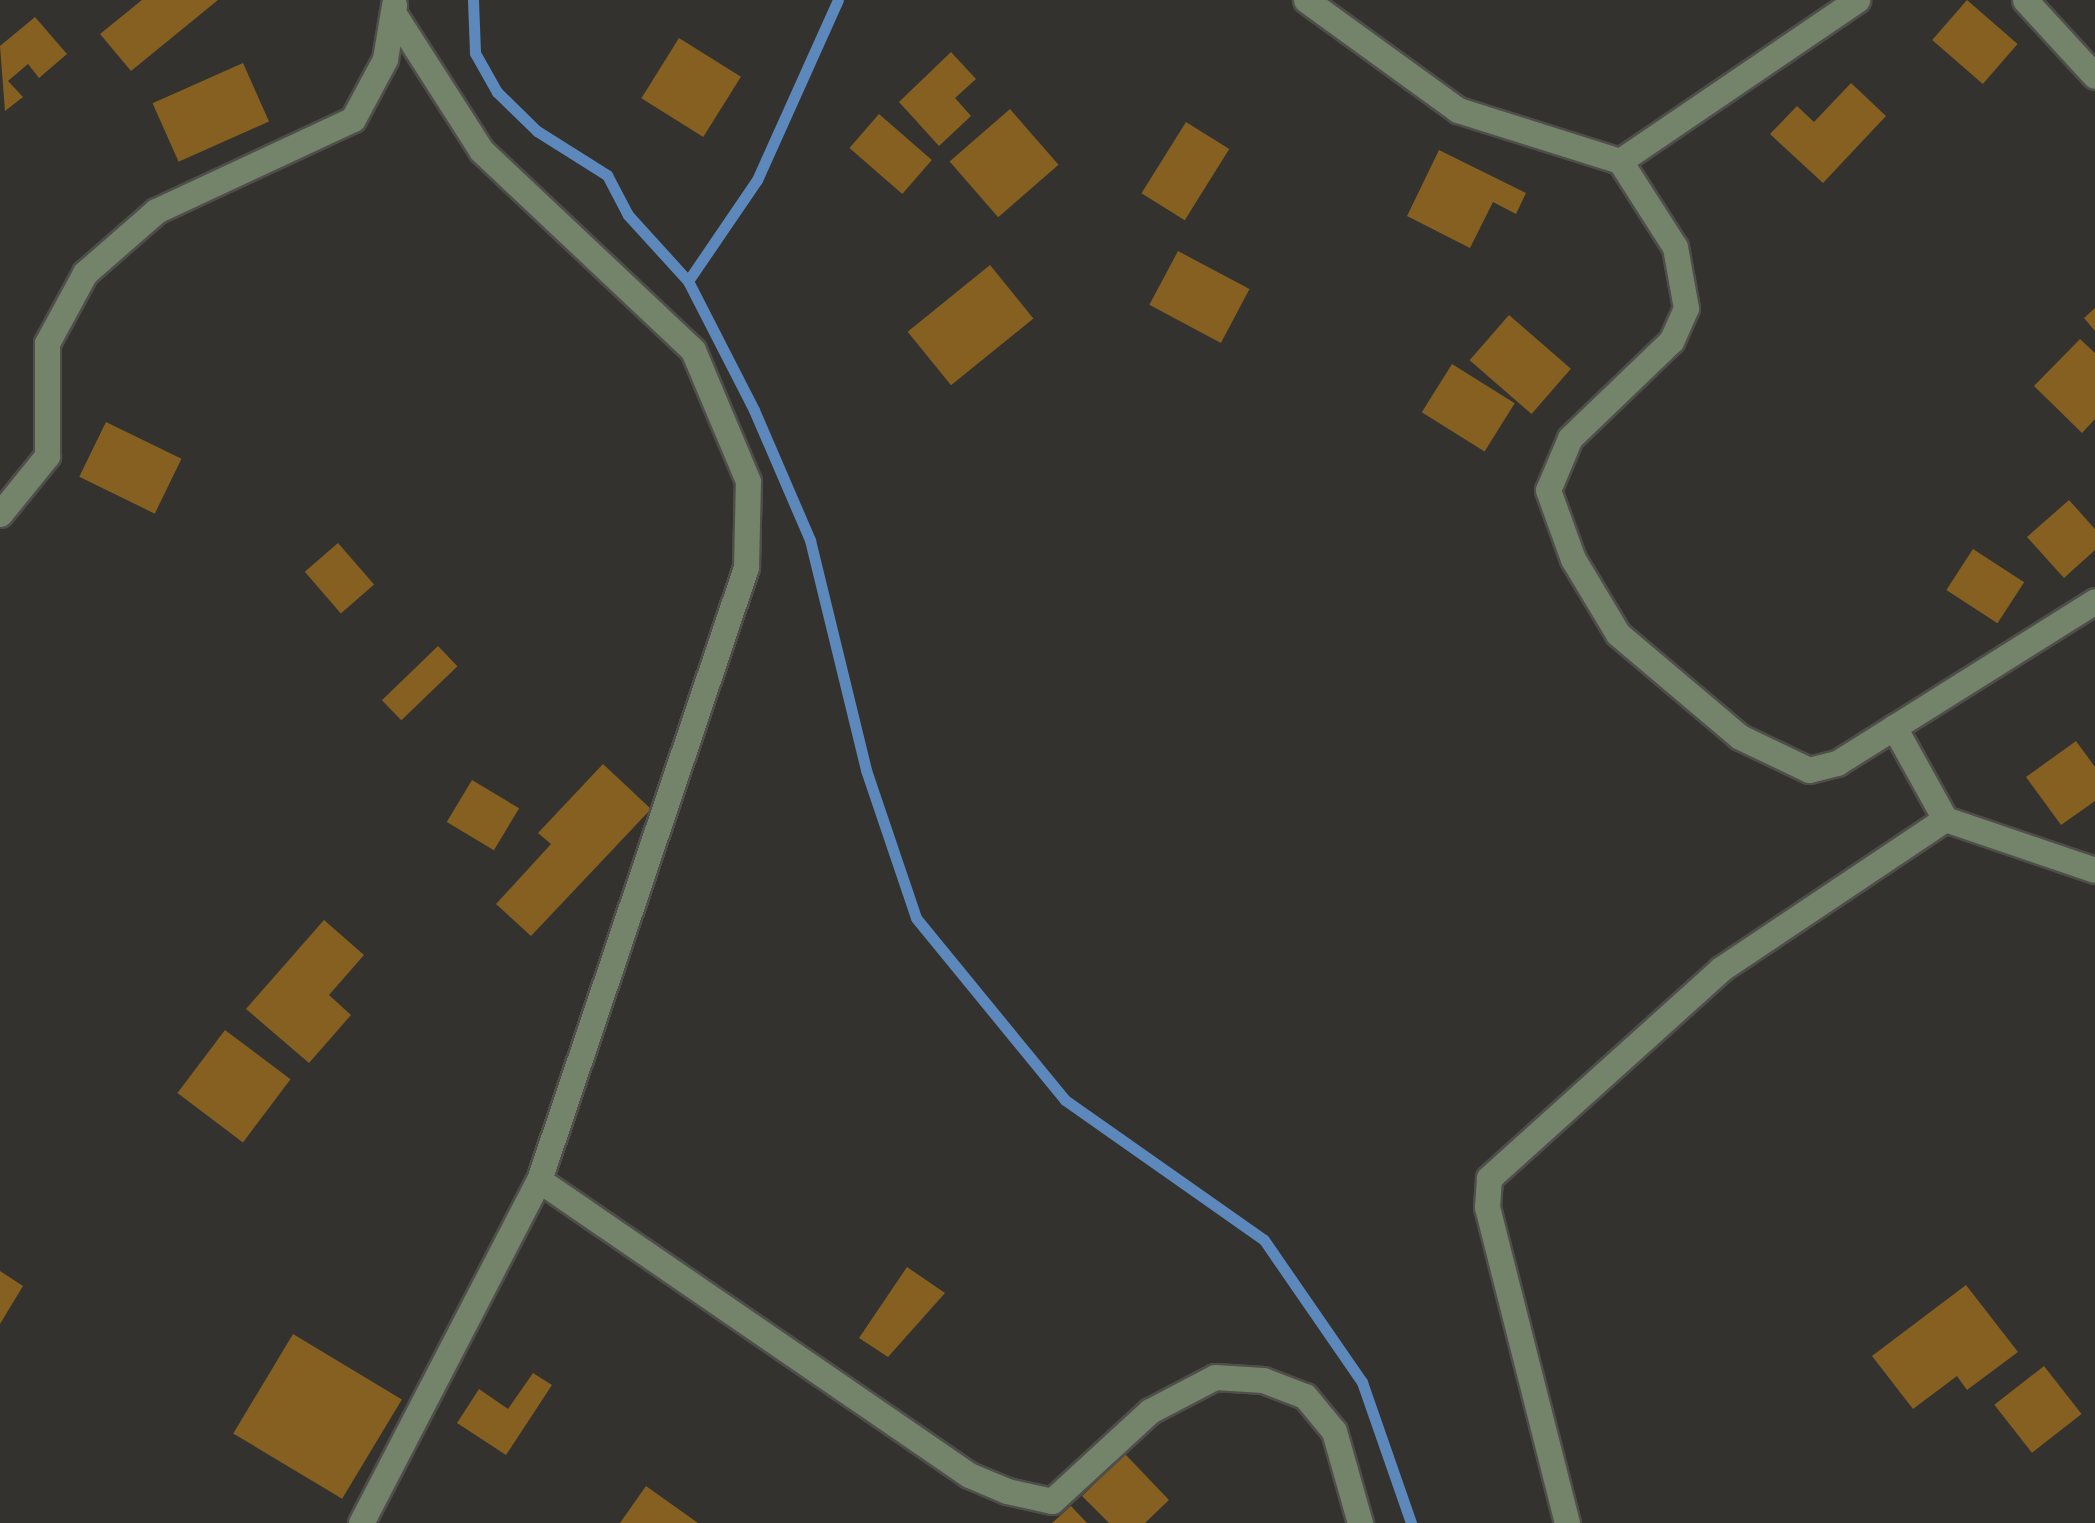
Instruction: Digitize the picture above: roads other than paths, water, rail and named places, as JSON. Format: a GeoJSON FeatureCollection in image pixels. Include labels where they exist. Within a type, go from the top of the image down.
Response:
{"type":"FeatureCollection","features":[{"type":"Feature","properties":{"kind":"street"},"geometry":{"type":"LineString","coordinates":[[1306,0],[1458,110],[1620,161],[1675,248],[1686,308],[1670,341],[1570,438],[1549,510],[1618,634],[1740,737],[1809,770],[1894,727],[2095,601]]}},
{"type":"Feature","properties":{"kind":"street"},"geometry":{"type":"LineString","coordinates":[[1620,161],[1857,0]]}},
{"type":"Feature","properties":{"kind":"street"},"geometry":{"type":"LineString","coordinates":[[2025,0],[2095,76]]}},
{"type":"Feature","properties":{"kind":"street"},"geometry":{"type":"LineString","coordinates":[[0,514],[47,456],[46,343],[85,273],[156,212],[352,120],[385,59],[394,7]]}},
{"type":"Feature","properties":{"kind":"street"},"geometry":{"type":"LineString","coordinates":[[361,1523],[538,1180],[746,567],[748,482],[694,350],[481,150],[394,7]]}},
{"type":"Feature","properties":{"kind":"street"},"geometry":{"type":"LineString","coordinates":[[1894,727],[1945,819],[2095,870]]}},
{"type":"Feature","properties":{"kind":"street"},"geometry":{"type":"LineString","coordinates":[[1567,1523],[1488,1207],[1489,1178],[1721,969],[1945,819]]}},
{"type":"Feature","properties":{"kind":"street"},"geometry":{"type":"LineString","coordinates":[[538,1180],[969,1475],[1006,1491],[1052,1501],[1150,1412],[1215,1377],[1263,1380],[1304,1396],[1334,1430],[1360,1523]]}},
{"type":"Feature","properties":{"kind":"waterway"},"geometry":{"type":"LineString","coordinates":[[473,0],[475,53],[497,92],[537,131],[607,175],[628,215],[688,281],[754,410],[810,540],[866,770],[916,918],[1065,1100],[1264,1240],[1362,1382],[1411,1523]]}},
{"type":"Feature","properties":{"kind":"waterway"},"geometry":{"type":"LineString","coordinates":[[688,281],[757,180],[838,0]]}}]}
